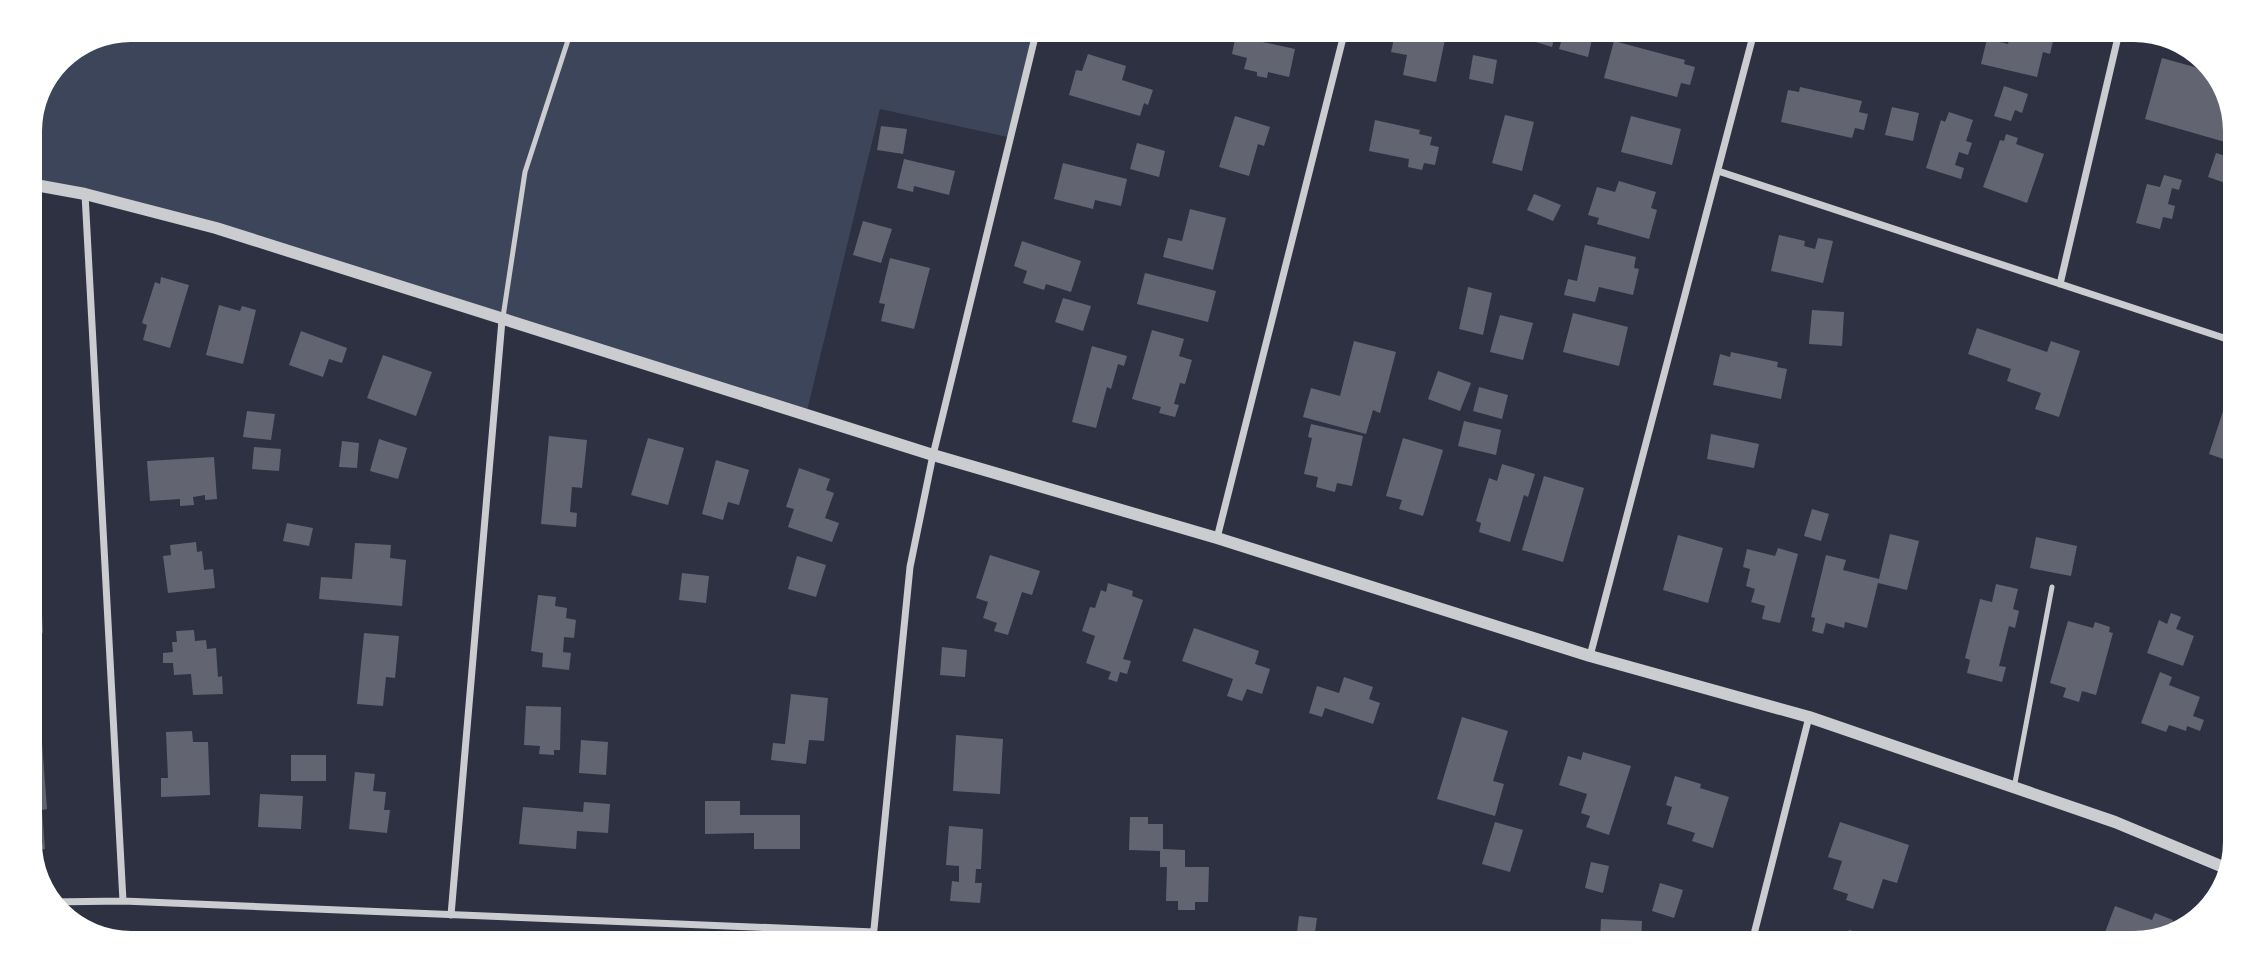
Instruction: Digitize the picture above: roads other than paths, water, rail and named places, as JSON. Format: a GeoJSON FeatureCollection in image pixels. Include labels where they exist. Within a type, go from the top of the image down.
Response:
{"type":"FeatureCollection","features":[{"type":"Feature","properties":{"kind":"street"},"geometry":{"type":"LineString","coordinates":[[874,931],[910,567],[933,455],[1034,42]]}},
{"type":"Feature","properties":{"kind":"street"},"geometry":{"type":"LineString","coordinates":[[1217,538],[1342,42]]}},
{"type":"Feature","properties":{"kind":"street"},"geometry":{"type":"LineString","coordinates":[[1590,656],[1751,42]]}},
{"type":"Feature","properties":{"kind":"street"},"geometry":{"type":"LineString","coordinates":[[2060,284],[2117,42]]}},
{"type":"Feature","properties":{"kind":"street"},"geometry":{"type":"LineString","coordinates":[[1718,170],[2223,338]]}},
{"type":"Feature","properties":{"kind":"street"},"geometry":{"type":"LineString","coordinates":[[42,186],[85,194],[216,228],[933,455],[1217,538],[1590,656],[1809,717],[2115,822],[2219,865]]}},
{"type":"Feature","properties":{"kind":"street"},"geometry":{"type":"LineString","coordinates":[[85,194],[123,901]]}},
{"type":"Feature","properties":{"kind":"street"},"geometry":{"type":"LineString","coordinates":[[451,915],[502,320]]}},
{"type":"Feature","properties":{"kind":"street"},"geometry":{"type":"LineString","coordinates":[[1755,931],[1809,717]]}},
{"type":"Feature","properties":{"kind":"street"},"geometry":{"type":"LineString","coordinates":[[65,902],[123,901],[789,931]]}},
{"type":"Feature","properties":{"kind":"lane"},"geometry":{"type":"LineString","coordinates":[[502,320],[525,172],[567,42]]}},
{"type":"Feature","properties":{"kind":"lane"},"geometry":{"type":"LineString","coordinates":[[2014,788],[2052,587]]}}]}
